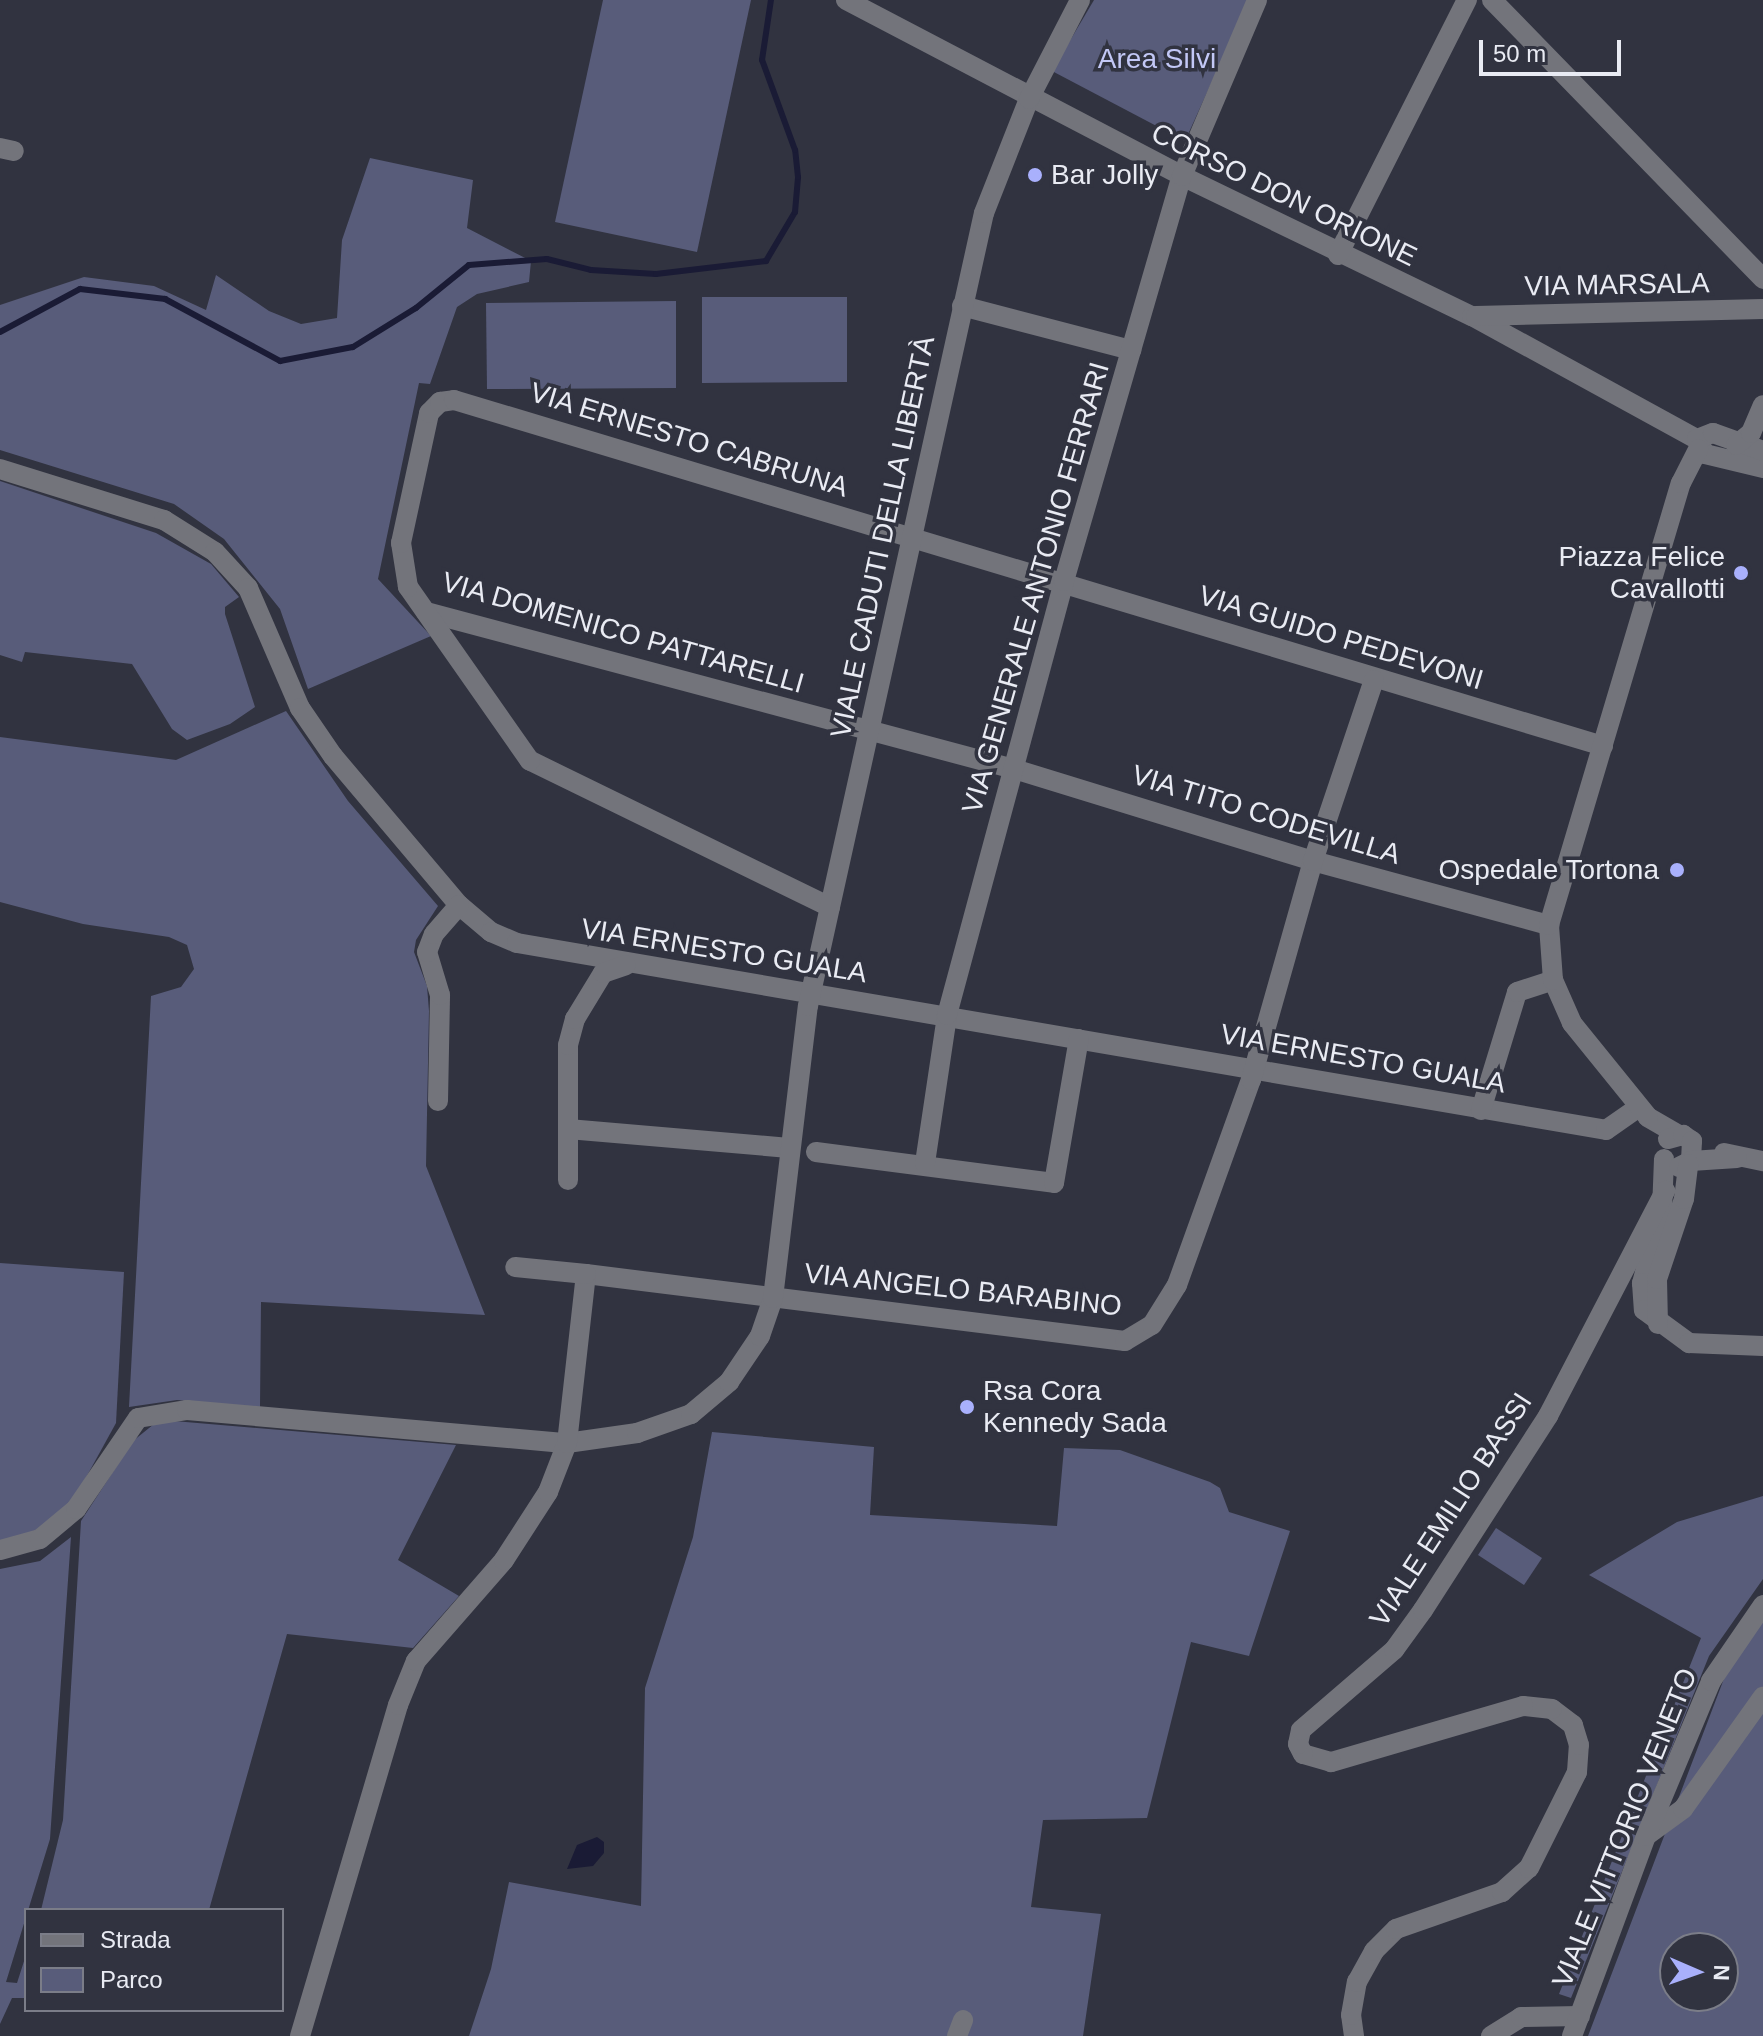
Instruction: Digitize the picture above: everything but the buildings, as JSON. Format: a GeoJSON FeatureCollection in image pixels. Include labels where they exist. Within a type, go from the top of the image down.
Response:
{"type":"FeatureCollection","features":[{"type":"Feature","properties":{"kind":"street","name":"CORSO DON ORIONE"},"geometry":{"type":"LineString","coordinates":[[846,0],[1029,99],[1338,255],[1472,316],[1712,445]]}},
{"type":"Feature","properties":{"kind":"street","name":"VIALE CADUTI DELLA LIBERTÀ"},"geometry":{"type":"LineString","coordinates":[[0,1550],[40,1539],[76,1509],[138,1418],[187,1410],[567,1443],[637,1433],[691,1414],[729,1382],[760,1336],[773,1298],[810,994],[914,537],[962,306],[993,180],[1029,99],[1080,0]]}},
{"type":"Feature","properties":{"kind":"street","name":"VIA GENERALE ANTONIO FERRARI"},"geometry":{"type":"LineString","coordinates":[[925,1163],[947,1015],[1064,581],[1182,176],[1257,0]]}},
{"type":"Feature","properties":{"kind":"street"},"geometry":{"type":"LineString","coordinates":[[1338,255],[1467,0]]}},
{"type":"Feature","properties":{"kind":"street"},"geometry":{"type":"LineString","coordinates":[[1492,0],[1763,279]]}},
{"type":"Feature","properties":{"kind":"street"},"geometry":{"type":"LineString","coordinates":[[962,306],[1131,350]]}},
{"type":"Feature","properties":{"kind":"street","name":"VIA MARSALA"},"geometry":{"type":"LineString","coordinates":[[1472,316],[1763,309]]}},
{"type":"Feature","properties":{"kind":"street","name":"VIA ERNESTO CABRUNA"},"geometry":{"type":"LineString","coordinates":[[401,543],[429,413],[440,402],[454,400],[1064,581]]}},
{"type":"Feature","properties":{"kind":"street"},"geometry":{"type":"LineString","coordinates":[[1658,1324],[1657,1279],[1684,1199],[1679,1151],[1582,1038],[1552,970],[1549,925],[1681,483],[1712,445],[1751,433],[1763,405]]}},
{"type":"Feature","properties":{"kind":"street"},"geometry":{"type":"LineString","coordinates":[[1712,445],[1763,451]]}},
{"type":"Feature","properties":{"kind":"street"},"geometry":{"type":"LineString","coordinates":[[1712,445],[1763,468]]}},
{"type":"Feature","properties":{"kind":"street","name":"VIA ERNESTO GUALA"},"geometry":{"type":"LineString","coordinates":[[0,469],[164,520],[215,552],[248,588],[300,708],[333,756],[459,905],[491,932],[517,943],[626,965],[1256,1067],[1481,1110],[1606,1130],[1644,1112]]}},
{"type":"Feature","properties":{"kind":"street","name":"VIA DOMENICO PATTARELLI"},"geometry":{"type":"LineString","coordinates":[[401,543],[408,587],[426,612],[1014,769]]}},
{"type":"Feature","properties":{"kind":"street","name":"VIA GUIDO PEDEVONI"},"geometry":{"type":"LineString","coordinates":[[1064,581],[1374,680],[1603,746]]}},
{"type":"Feature","properties":{"kind":"street"},"geometry":{"type":"LineString","coordinates":[[426,612],[530,761],[830,907]]}},
{"type":"Feature","properties":{"kind":"street","name":"VIA ANGELO BARABINO"},"geometry":{"type":"LineString","coordinates":[[515,1267],[1125,1341],[1152,1325],[1177,1285],[1256,1067],[1313,861],[1374,680]]}},
{"type":"Feature","properties":{"kind":"street","name":"VIA TITO CODEVILLA"},"geometry":{"type":"LineString","coordinates":[[1014,769],[1313,861],[1549,925]]}},
{"type":"Feature","properties":{"kind":"street"},"geometry":{"type":"LineString","coordinates":[[438,1101],[440,995],[427,952],[434,934],[459,905]]}},
{"type":"Feature","properties":{"kind":"street"},"geometry":{"type":"LineString","coordinates":[[568,1180],[568,1045],[575,1019],[603,973],[626,965]]}},
{"type":"Feature","properties":{"kind":"street"},"geometry":{"type":"LineString","coordinates":[[1481,1110],[1517,992],[1552,970]]}},
{"type":"Feature","properties":{"kind":"street"},"geometry":{"type":"LineString","coordinates":[[816,1152],[925,1163],[1054,1183],[1079,1039]]}},
{"type":"Feature","properties":{"kind":"street"},"geometry":{"type":"LineString","coordinates":[[568,1129],[789,1148]]}},
{"type":"Feature","properties":{"kind":"street"},"geometry":{"type":"LineString","coordinates":[[1679,1151],[1763,1161]]}},
{"type":"Feature","properties":{"kind":"street"},"geometry":{"type":"LineString","coordinates":[[1679,1151],[1665,1191],[1641,1300],[1649,1318],[1689,1343],[1763,1346]]}},
{"type":"Feature","properties":{"kind":"street","name":"VIALE EMILIO BASSI"},"geometry":{"type":"LineString","coordinates":[[1354,2036],[1351,2015],[1357,1982],[1374,1951],[1396,1929],[1502,1892],[1529,1868],[1577,1772],[1579,1745],[1573,1725],[1552,1709],[1523,1706],[1331,1762],[1303,1754],[1298,1744],[1301,1730],[1394,1650],[1423,1610],[1548,1416],[1665,1191]]}},
{"type":"Feature","properties":{"kind":"street"},"geometry":{"type":"LineString","coordinates":[[300,2036],[398,1705],[416,1661],[504,1560],[548,1492],[567,1443],[586,1274]]}},
{"type":"Feature","properties":{"kind":"street","name":"VIALE VITTORIO VENETO"},"geometry":{"type":"LineString","coordinates":[[1572,2036],[1646,1836],[1711,1681],[1763,1605]]}},
{"type":"Feature","properties":{"kind":"street"},"geometry":{"type":"LineString","coordinates":[[1646,1836],[1683,1809],[1763,1697]]}},
{"type":"Feature","properties":{"kind":"street"},"geometry":{"type":"LineString","coordinates":[[1491,2036],[1521,2017],[1580,2016]]}},
{"type":"Feature","properties":{"kind":"green space"},"geometry":{"type":"Polygon","coordinates":[[[603,0],[751,0],[697,252],[555,222],[603,0]]]}},
{"type":"Feature","properties":{"kind":"green space","name":"Area Silvi"},"geometry":{"type":"Polygon","coordinates":[[[1094,0],[1249,0],[1185,141],[1052,71],[1094,0]]]}},
{"type":"Feature","properties":{"kind":"green space"},"geometry":{"type":"Polygon","coordinates":[[[370,158],[473,180],[467,228],[531,261],[529,282],[477,294],[457,307],[430,384],[419,383],[378,579],[431,636],[308,689],[280,609],[224,539],[174,504],[0,450],[0,305],[84,277],[154,286],[206,310],[216,275],[269,311],[301,324],[337,318],[342,240],[370,158]]]}},
{"type":"Feature","properties":{"kind":"green space"},"geometry":{"type":"Polygon","coordinates":[[[702,297],[847,297],[847,382],[702,383],[702,297]]]}},
{"type":"Feature","properties":{"kind":"green space"},"geometry":{"type":"Polygon","coordinates":[[[676,301],[676,388],[487,389],[486,303],[676,301]]]}},
{"type":"Feature","properties":{"kind":"green space"},"geometry":{"type":"Polygon","coordinates":[[[0,481],[156,533],[211,564],[239,597],[225,607],[225,614],[255,707],[230,724],[187,740],[172,729],[132,664],[25,652],[22,662],[0,655],[0,481]]]}},
{"type":"Feature","properties":{"kind":"green space"},"geometry":{"type":"Polygon","coordinates":[[[286,711],[348,801],[438,906],[416,940],[414,952],[427,986],[429,1011],[426,1166],[485,1315],[261,1302],[260,1407],[177,1400],[129,1407],[151,996],[181,987],[194,969],[187,945],[169,937],[83,924],[0,902],[0,737],[176,760],[286,711]]]}},
{"type":"Feature","properties":{"kind":"green space"},"geometry":{"type":"Polygon","coordinates":[[[0,1263],[124,1272],[116,1423],[72,1503],[35,1537],[0,1546],[0,1263]]]}},
{"type":"Feature","properties":{"kind":"green space"},"geometry":{"type":"Polygon","coordinates":[[[174,1421],[456,1445],[398,1560],[459,1596],[413,1648],[287,1634],[210,1908],[41,1908],[63,1820],[81,1521],[133,1441],[154,1424],[174,1421]]]}},
{"type":"Feature","properties":{"kind":"green space"},"geometry":{"type":"Polygon","coordinates":[[[712,1432],[874,1447],[870,1515],[1057,1526],[1064,1448],[1120,1450],[1210,1482],[1220,1488],[1229,1512],[1290,1531],[1249,1656],[1191,1642],[1147,1818],[1043,1820],[1031,1907],[1101,1914],[1083,2036],[469,2036],[491,1969],[509,1882],[641,1906],[645,1688],[693,1537],[712,1432]]]}},
{"type":"Feature","properties":{"kind":"green space"},"geometry":{"type":"Polygon","coordinates":[[[1763,1496],[1763,1579],[1709,1656],[1571,1998],[1559,1994],[1701,1638],[1589,1575],[1677,1522],[1763,1496]]]}},
{"type":"Feature","properties":{"kind":"green space"},"geometry":{"type":"Polygon","coordinates":[[[1496,1528],[1542,1558],[1524,1585],[1478,1555],[1496,1528]]]}},
{"type":"Feature","properties":{"kind":"green space"},"geometry":{"type":"Polygon","coordinates":[[[71,1537],[50,1839],[29,1908],[24,1908],[24,1924],[6,1982],[17,1983],[24,1961],[24,1998],[12,1998],[0,2024],[0,1569],[40,1561],[71,1537]]]}},
{"type":"Feature","properties":{"kind":"green space"},"geometry":{"type":"Polygon","coordinates":[[[1763,1616],[1763,2036],[1588,2036],[1725,1676],[1763,1616]]]}},
{"type":"Feature","properties":{"kind":"shaded area"},"geometry":{"type":"Polygon","coordinates":[[[597,1837],[604,1842],[604,1853],[593,1866],[567,1869],[577,1845],[597,1837]]]}},
{"type":"Feature","properties":{"kind":"waterway"},"geometry":{"type":"LineString","coordinates":[[0,332],[80,289],[165,299],[280,361],[353,347],[416,308],[469,265],[547,259],[591,270],[656,274],[766,261],[795,212],[798,177],[795,150],[762,60],[771,0]]}},
{"type":"Feature","properties":{"kind":"place","name":"Bar Jolly"},"geometry":{"type":"Point","coordinates":[1035,175]}},
{"type":"Feature","properties":{"kind":"place","name":"Piazza Felice Cavallotti"},"geometry":{"type":"Point","coordinates":[1741,573]}},
{"type":"Feature","properties":{"kind":"place","name":"Ospedale Tortona"},"geometry":{"type":"Point","coordinates":[1677,870]}},
{"type":"Feature","properties":{"kind":"place","name":"Rsa Cora Kennedy Sada"},"geometry":{"type":"Point","coordinates":[967,1407]}}]}
